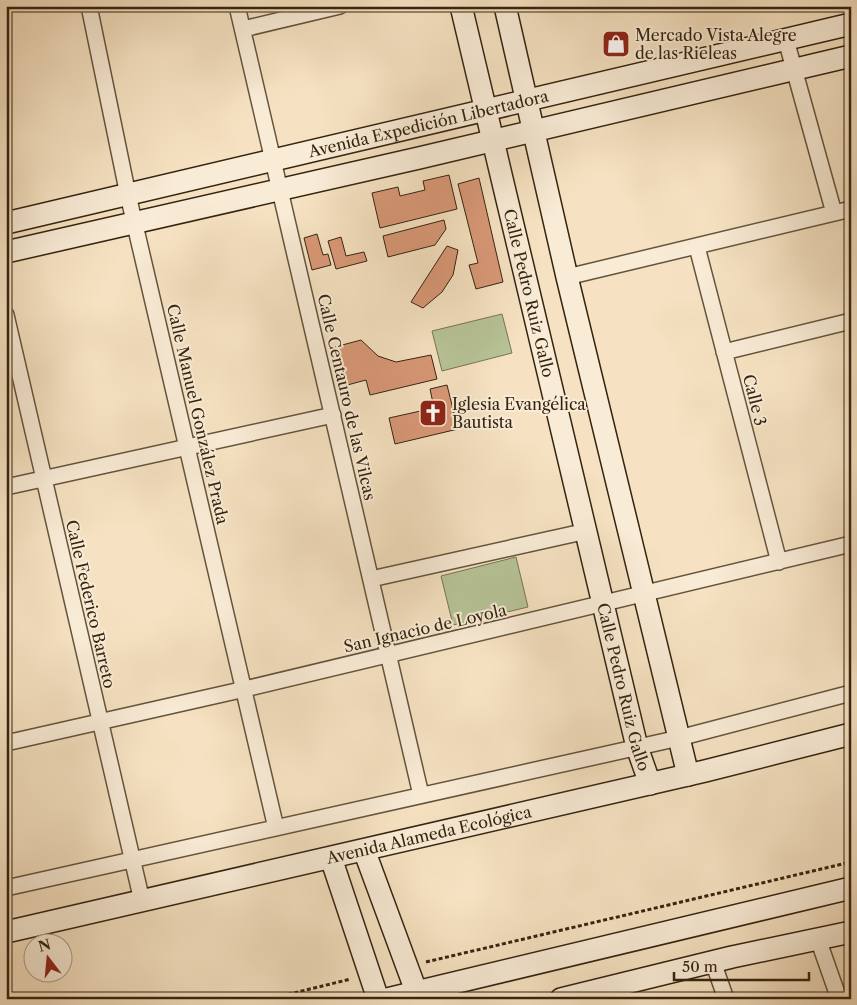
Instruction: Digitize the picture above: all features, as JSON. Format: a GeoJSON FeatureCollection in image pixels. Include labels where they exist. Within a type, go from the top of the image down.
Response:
{"type":"FeatureCollection","features":[{"type":"Feature","properties":{"kind":"street","name":"Calle Manuel González Prada"},"geometry":{"type":"LineString","coordinates":[[89,6],[128,196],[245,689],[276,828]]}},
{"type":"Feature","properties":{"kind":"street","name":"Calle Centauro de las Vilcas"},"geometry":{"type":"LineString","coordinates":[[237,6],[421,795]]}},
{"type":"Feature","properties":{"kind":"street"},"geometry":{"type":"LineString","coordinates":[[243,29],[340,6]]}},
{"type":"Feature","properties":{"kind":"street","name":"Calle Pedro Ruiz Gallo"},"geometry":{"type":"LineString","coordinates":[[461,6],[637,747],[650,784]]}},
{"type":"Feature","properties":{"kind":"street"},"geometry":{"type":"LineString","coordinates":[[505,6],[567,276],[688,775]]}},
{"type":"Feature","properties":{"kind":"street","name":"Avenida Expedición Libertadora"},"geometry":{"type":"LineString","coordinates":[[6,223],[486,112],[851,24]]}},
{"type":"Feature","properties":{"kind":"street"},"geometry":{"type":"LineString","coordinates":[[786,40],[834,214]]}},
{"type":"Feature","properties":{"kind":"street","name":"Avenida Expedición Libertadora"},"geometry":{"type":"LineString","coordinates":[[6,252],[851,56]]}},
{"type":"Feature","properties":{"kind":"street"},"geometry":{"type":"LineString","coordinates":[[567,276],[697,247],[851,209]]}},
{"type":"Feature","properties":{"kind":"street","name":"Calle 3"},"geometry":{"type":"LineString","coordinates":[[697,247],[778,562]]}},
{"type":"Feature","properties":{"kind":"street","name":"Calle Federico Barreto"},"geometry":{"type":"LineString","coordinates":[[6,315],[142,901]]}},
{"type":"Feature","properties":{"kind":"street"},"geometry":{"type":"LineString","coordinates":[[724,352],[851,321]]}},
{"type":"Feature","properties":{"kind":"street"},"geometry":{"type":"LineString","coordinates":[[6,487],[333,415]]}},
{"type":"Feature","properties":{"kind":"street"},"geometry":{"type":"LineString","coordinates":[[371,579],[587,531]]}},
{"type":"Feature","properties":{"kind":"street","name":"San Ignacio de Loyola"},"geometry":{"type":"LineString","coordinates":[[6,744],[643,595],[851,544]]}},
{"type":"Feature","properties":{"kind":"street"},"geometry":{"type":"LineString","coordinates":[[6,888],[679,738],[851,693]]}},
{"type":"Feature","properties":{"kind":"street","name":"Avenida Alameda Ecológica"},"geometry":{"type":"LineString","coordinates":[[6,932],[650,784],[851,734]]}},
{"type":"Feature","properties":{"kind":"street"},"geometry":{"type":"LineString","coordinates":[[364,850],[418,995]]}},
{"type":"Feature","properties":{"kind":"street"},"geometry":{"type":"LineString","coordinates":[[331,858],[378,999]]}},
{"type":"Feature","properties":{"kind":"street"},"geometry":{"type":"LineString","coordinates":[[387,999],[418,995],[851,888]]}},
{"type":"Feature","properties":{"kind":"street"},"geometry":{"type":"LineString","coordinates":[[574,997],[713,962],[851,932]]}},
{"type":"Feature","properties":{"kind":"street"},"geometry":{"type":"LineString","coordinates":[[818,939],[839,999]]}},
{"type":"Feature","properties":{"kind":"street"},"geometry":{"type":"LineString","coordinates":[[713,962],[726,999]]}},
{"type":"Feature","properties":{"kind":"path"},"geometry":{"type":"LineString","coordinates":[[407,966],[851,862]]}},
{"type":"Feature","properties":{"kind":"path"},"geometry":{"type":"LineString","coordinates":[[269,999],[370,975]]}},
{"type":"Feature","properties":{"kind":"green space"},"geometry":{"type":"Polygon","coordinates":[[[502,314],[512,353],[442,371],[432,331],[502,314]]]}},
{"type":"Feature","properties":{"kind":"green space"},"geometry":{"type":"Polygon","coordinates":[[[516,557],[528,607],[453,625],[441,576],[516,557]]]}},
{"type":"Feature","properties":{"kind":"building"},"geometry":{"type":"Polygon","coordinates":[[[449,175],[457,209],[380,228],[372,193],[398,187],[400,196],[425,190],[423,181],[449,175]]]}},
{"type":"Feature","properties":{"kind":"building"},"geometry":{"type":"Polygon","coordinates":[[[479,178],[503,282],[476,289],[469,265],[478,263],[458,184],[479,178]]]}},
{"type":"Feature","properties":{"kind":"building"},"geometry":{"type":"Polygon","coordinates":[[[444,220],[446,229],[435,245],[388,257],[383,236],[444,220]]]}},
{"type":"Feature","properties":{"kind":"building"},"geometry":{"type":"Polygon","coordinates":[[[317,234],[323,255],[328,254],[331,265],[312,270],[304,238],[317,234]]]}},
{"type":"Feature","properties":{"kind":"building"},"geometry":{"type":"Polygon","coordinates":[[[341,237],[346,256],[364,252],[367,261],[336,269],[328,241],[341,237]]]}},
{"type":"Feature","properties":{"kind":"building"},"geometry":{"type":"Polygon","coordinates":[[[447,246],[458,250],[453,275],[442,292],[423,308],[411,302],[447,246]]]}},
{"type":"Feature","properties":{"kind":"building"},"geometry":{"type":"Polygon","coordinates":[[[361,340],[378,356],[396,362],[431,355],[437,379],[370,395],[366,380],[340,387],[331,348],[361,340]]]}},
{"type":"Feature","properties":{"kind":"building","name":"Iglesia Evangélica Bautista"},"geometry":{"type":"Polygon","coordinates":[[[447,385],[458,429],[395,444],[389,418],[434,408],[430,389],[447,385]]]}},
{"type":"Feature","properties":{"kind":"place","name":"Mercado Vista Alegre de las Rieleas"},"geometry":{"type":"Point","coordinates":[616,44]}},
{"type":"Feature","properties":{"kind":"place","name":"Iglesia Evangélica Bautista"},"geometry":{"type":"Point","coordinates":[433,413]}}]}
